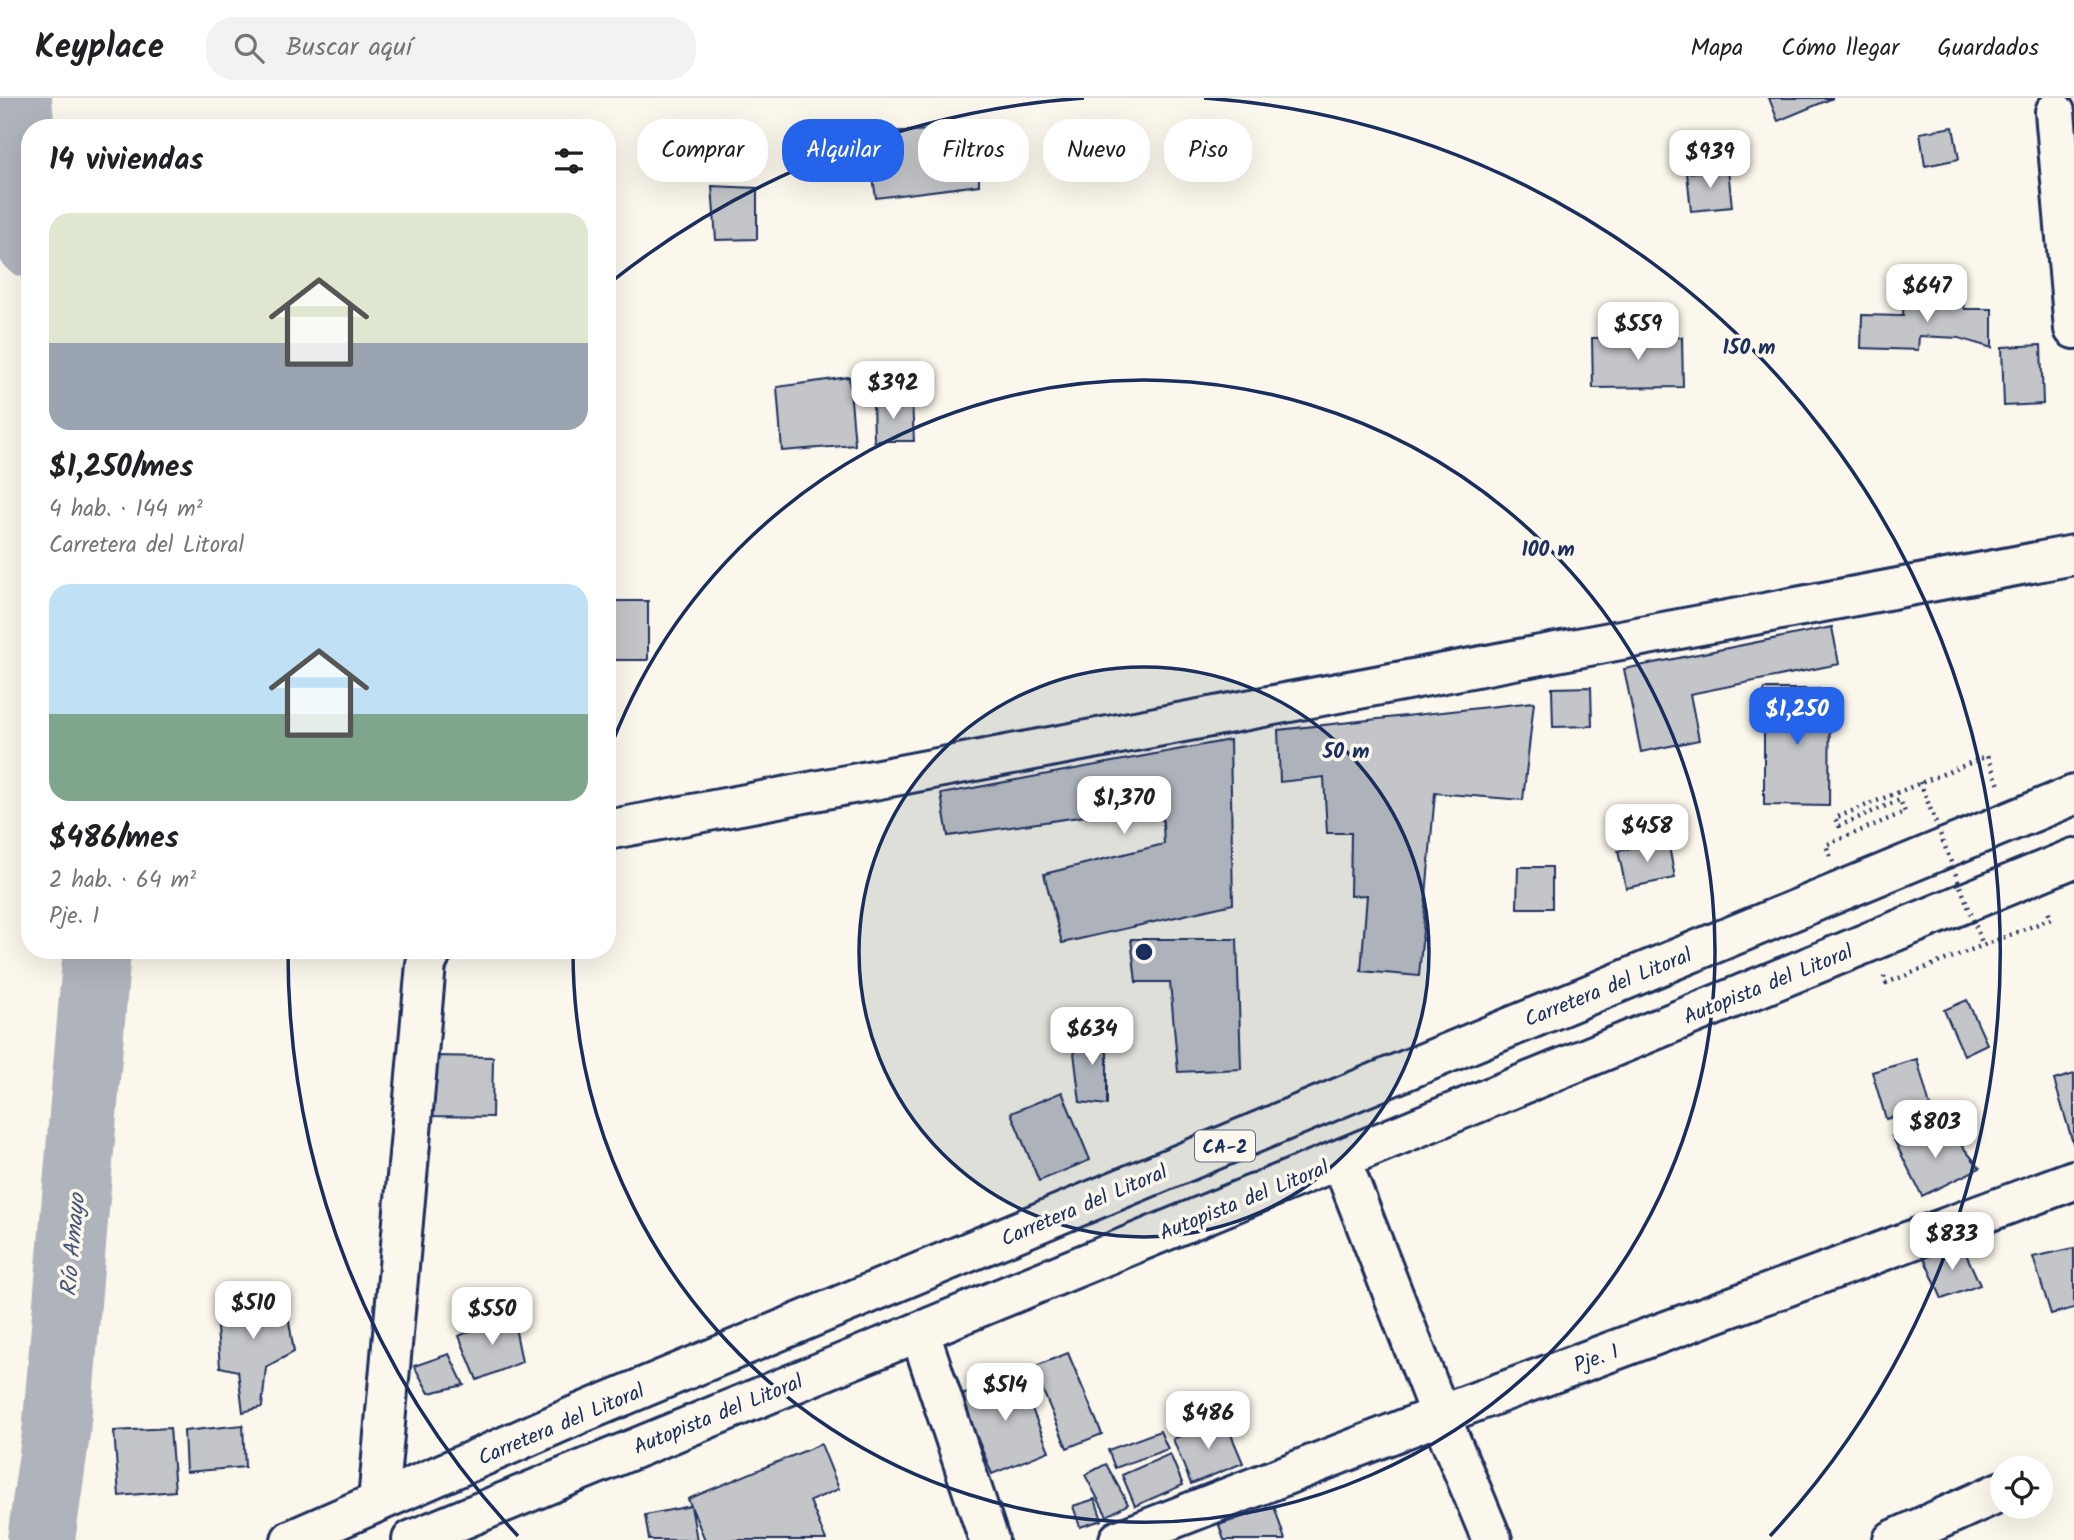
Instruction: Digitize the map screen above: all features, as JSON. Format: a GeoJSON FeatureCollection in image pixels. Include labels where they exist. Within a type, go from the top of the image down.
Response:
{"type":"FeatureCollection","features":[{"type":"Feature","properties":{"kind":"street"},"geometry":{"type":"LineString","coordinates":[[2054,112],[2074,329]]}},
{"type":"Feature","properties":{"kind":"street"},"geometry":{"type":"LineString","coordinates":[[616,828],[2074,555]]}},
{"type":"Feature","properties":{"kind":"street","name":"Carretera del Litoral"},"geometry":{"type":"LineString","coordinates":[[291,1540],[577,1415],[2074,795]]}},
{"type":"Feature","properties":{"kind":"street","name":"Autopista del Litoral"},"geometry":{"type":"LineString","coordinates":[[412,1540],[2074,858]]}},
{"type":"Feature","properties":{"kind":"street"},"geometry":{"type":"LineString","coordinates":[[378,1502],[428,959]]}},
{"type":"Feature","properties":{"kind":"street"},"geometry":{"type":"LineString","coordinates":[[1341,1160],[1440,1415],[1492,1540]]}},
{"type":"Feature","properties":{"kind":"street","name":"Pje. 1"},"geometry":{"type":"LineString","coordinates":[[1119,1540],[1440,1415],[2074,1181]]}},
{"type":"Feature","properties":{"kind":"street"},"geometry":{"type":"LineString","coordinates":[[920,1333],[989,1540]]}},
{"type":"Feature","properties":{"kind":"street"},"geometry":{"type":"LineString","coordinates":[[1893,1540],[1990,1496]]}},
{"type":"Feature","properties":{"kind":"path"},"geometry":{"type":"LineString","coordinates":[[1826,845],[1905,812],[1900,800],[1839,826],[1835,818],[1987,756]]}},
{"type":"Feature","properties":{"kind":"path"},"geometry":{"type":"LineString","coordinates":[[1920,782],[1983,945],[2051,919]]}},
{"type":"Feature","properties":{"kind":"building"},"geometry":{"type":"Polygon","coordinates":[[[1769,98],[1833,98],[1778,121],[1769,98]]]}},
{"type":"Feature","properties":{"kind":"building"},"geometry":{"type":"Polygon","coordinates":[[[1953,127],[1959,159],[1925,166],[1920,133],[1953,127]]]}},
{"type":"Feature","properties":{"kind":"building"},"geometry":{"type":"Polygon","coordinates":[[[904,131],[918,131],[918,182],[979,182],[979,185],[876,198],[874,182],[904,182],[904,131]]]}},
{"type":"Feature","properties":{"kind":"building"},"geometry":{"type":"Polygon","coordinates":[[[1728,169],[1732,207],[1691,211],[1687,173],[1728,169]]]}},
{"type":"Feature","properties":{"kind":"building"},"geometry":{"type":"Polygon","coordinates":[[[712,186],[757,188],[757,239],[716,240],[712,186]]]}},
{"type":"Feature","properties":{"kind":"building"},"geometry":{"type":"Polygon","coordinates":[[[1904,296],[1961,297],[1965,309],[1992,309],[1992,348],[1959,338],[1919,336],[1918,350],[1861,348],[1862,315],[1903,316],[1904,296]]]}},
{"type":"Feature","properties":{"kind":"building"},"geometry":{"type":"Polygon","coordinates":[[[1682,337],[1683,387],[1593,388],[1592,338],[1682,337]]]}},
{"type":"Feature","properties":{"kind":"building"},"geometry":{"type":"Polygon","coordinates":[[[2041,345],[2043,404],[2004,406],[2002,347],[2041,345]]]}},
{"type":"Feature","properties":{"kind":"building"},"geometry":{"type":"Polygon","coordinates":[[[849,377],[855,445],[782,451],[777,387],[849,377]]]}},
{"type":"Feature","properties":{"kind":"building"},"geometry":{"type":"Polygon","coordinates":[[[912,401],[914,441],[874,441],[873,402],[912,401]]]}},
{"type":"Feature","properties":{"kind":"building"},"geometry":{"type":"Polygon","coordinates":[[[616,601],[648,601],[648,660],[616,660],[616,601]]]}},
{"type":"Feature","properties":{"kind":"building"},"geometry":{"type":"Polygon","coordinates":[[[1832,627],[1839,664],[1690,694],[1699,740],[1641,752],[1624,669],[1832,627]]]}},
{"type":"Feature","properties":{"kind":"building"},"geometry":{"type":"Polygon","coordinates":[[[1591,687],[1592,726],[1553,727],[1552,688],[1591,687]]]}},
{"type":"Feature","properties":{"kind":"building"},"geometry":{"type":"Polygon","coordinates":[[[1764,689],[1830,689],[1829,806],[1764,805],[1764,689]]]}},
{"type":"Feature","properties":{"kind":"building"},"geometry":{"type":"Polygon","coordinates":[[[1534,702],[1523,800],[1435,793],[1419,976],[1361,971],[1367,895],[1350,896],[1351,833],[1327,833],[1324,777],[1280,782],[1278,730],[1534,702]]]}},
{"type":"Feature","properties":{"kind":"building"},"geometry":{"type":"Polygon","coordinates":[[[1230,740],[1233,904],[1062,943],[1044,874],[1164,844],[1162,805],[948,836],[941,794],[1230,740]]]}},
{"type":"Feature","properties":{"kind":"building"},"geometry":{"type":"Polygon","coordinates":[[[1668,841],[1675,878],[1626,888],[1618,851],[1668,841]]]}},
{"type":"Feature","properties":{"kind":"building"},"geometry":{"type":"Polygon","coordinates":[[[1518,867],[1552,867],[1552,908],[1517,908],[1518,867]]]}},
{"type":"Feature","properties":{"kind":"building"},"geometry":{"type":"Polygon","coordinates":[[[1131,939],[1237,939],[1241,1069],[1178,1072],[1170,982],[1136,982],[1131,939]]]}},
{"type":"Feature","properties":{"kind":"building"},"geometry":{"type":"Polygon","coordinates":[[[1967,1000],[1987,1044],[1964,1055],[1944,1010],[1967,1000]]]}},
{"type":"Feature","properties":{"kind":"building"},"geometry":{"type":"Polygon","coordinates":[[[1107,1033],[1107,1105],[1080,1102],[1072,1036],[1107,1033]]]}},
{"type":"Feature","properties":{"kind":"building"},"geometry":{"type":"Polygon","coordinates":[[[431,1056],[493,1057],[492,1117],[430,1116],[431,1056]]]}},
{"type":"Feature","properties":{"kind":"building"},"geometry":{"type":"Polygon","coordinates":[[[1917,1059],[1930,1106],[1886,1119],[1872,1072],[1917,1059]]]}},
{"type":"Feature","properties":{"kind":"building"},"geometry":{"type":"Polygon","coordinates":[[[2074,1074],[2074,1142],[2073,1143],[2054,1080],[2074,1074]]]}},
{"type":"Feature","properties":{"kind":"building"},"geometry":{"type":"Polygon","coordinates":[[[1062,1092],[1090,1160],[1039,1181],[1011,1113],[1062,1092]]]}},
{"type":"Feature","properties":{"kind":"building"},"geometry":{"type":"Polygon","coordinates":[[[1953,1135],[1980,1168],[1922,1196],[1892,1136],[1953,1135]]]}},
{"type":"Feature","properties":{"kind":"building"},"geometry":{"type":"Polygon","coordinates":[[[1962,1245],[1980,1285],[1942,1299],[1924,1258],[1962,1245]]]}},
{"type":"Feature","properties":{"kind":"building"},"geometry":{"type":"Polygon","coordinates":[[[2074,1248],[2074,1308],[2051,1314],[2033,1257],[2074,1248]]]}},
{"type":"Feature","properties":{"kind":"building"},"geometry":{"type":"Polygon","coordinates":[[[284,1291],[294,1352],[266,1367],[262,1407],[243,1412],[238,1371],[220,1367],[215,1303],[284,1291]]]}},
{"type":"Feature","properties":{"kind":"building"},"geometry":{"type":"Polygon","coordinates":[[[512,1312],[522,1362],[477,1380],[459,1336],[512,1312]]]}},
{"type":"Feature","properties":{"kind":"building"},"geometry":{"type":"Polygon","coordinates":[[[1068,1353],[1102,1434],[1067,1448],[1033,1367],[1068,1353]]]}},
{"type":"Feature","properties":{"kind":"building"},"geometry":{"type":"Polygon","coordinates":[[[449,1354],[464,1385],[429,1393],[414,1366],[449,1354]]]}},
{"type":"Feature","properties":{"kind":"building"},"geometry":{"type":"Polygon","coordinates":[[[1017,1372],[1049,1451],[992,1474],[960,1396],[1017,1372]]]}},
{"type":"Feature","properties":{"kind":"building"},"geometry":{"type":"Polygon","coordinates":[[[1224,1418],[1243,1463],[1191,1484],[1173,1439],[1224,1418]]]}},
{"type":"Feature","properties":{"kind":"building"},"geometry":{"type":"Polygon","coordinates":[[[243,1425],[245,1467],[186,1472],[184,1431],[243,1425]]]}},
{"type":"Feature","properties":{"kind":"building"},"geometry":{"type":"Polygon","coordinates":[[[170,1428],[175,1491],[119,1496],[114,1431],[170,1428]]]}},
{"type":"Feature","properties":{"kind":"building"},"geometry":{"type":"Polygon","coordinates":[[[1160,1431],[1168,1449],[1115,1468],[1108,1450],[1160,1431]]]}},
{"type":"Feature","properties":{"kind":"building"},"geometry":{"type":"Polygon","coordinates":[[[821,1444],[839,1489],[810,1501],[826,1540],[705,1540],[688,1499],[821,1444]]]}},
{"type":"Feature","properties":{"kind":"building"},"geometry":{"type":"Polygon","coordinates":[[[1170,1454],[1183,1485],[1135,1506],[1122,1475],[1170,1454]]]}},
{"type":"Feature","properties":{"kind":"building"},"geometry":{"type":"Polygon","coordinates":[[[1106,1464],[1128,1504],[1107,1516],[1085,1475],[1106,1464]]]}},
{"type":"Feature","properties":{"kind":"building"},"geometry":{"type":"Polygon","coordinates":[[[1095,1499],[1102,1520],[1080,1527],[1073,1506],[1095,1499]]]}},
{"type":"Feature","properties":{"kind":"building"},"geometry":{"type":"Polygon","coordinates":[[[691,1506],[697,1540],[649,1540],[645,1515],[691,1506]]]}},
{"type":"Feature","properties":{"kind":"building"},"geometry":{"type":"Polygon","coordinates":[[[1274,1506],[1285,1540],[1224,1540],[1219,1525],[1274,1506]]]}},
{"type":"Feature","properties":{"kind":"waterway","name":"Río Amayo"},"geometry":{"type":"LineString","coordinates":[[18,98],[21,134]]}},
{"type":"Feature","properties":{"kind":"waterway","name":"Río Amayo"},"geometry":{"type":"LineString","coordinates":[[41,1540],[56,1433],[96,959]]}}]}
